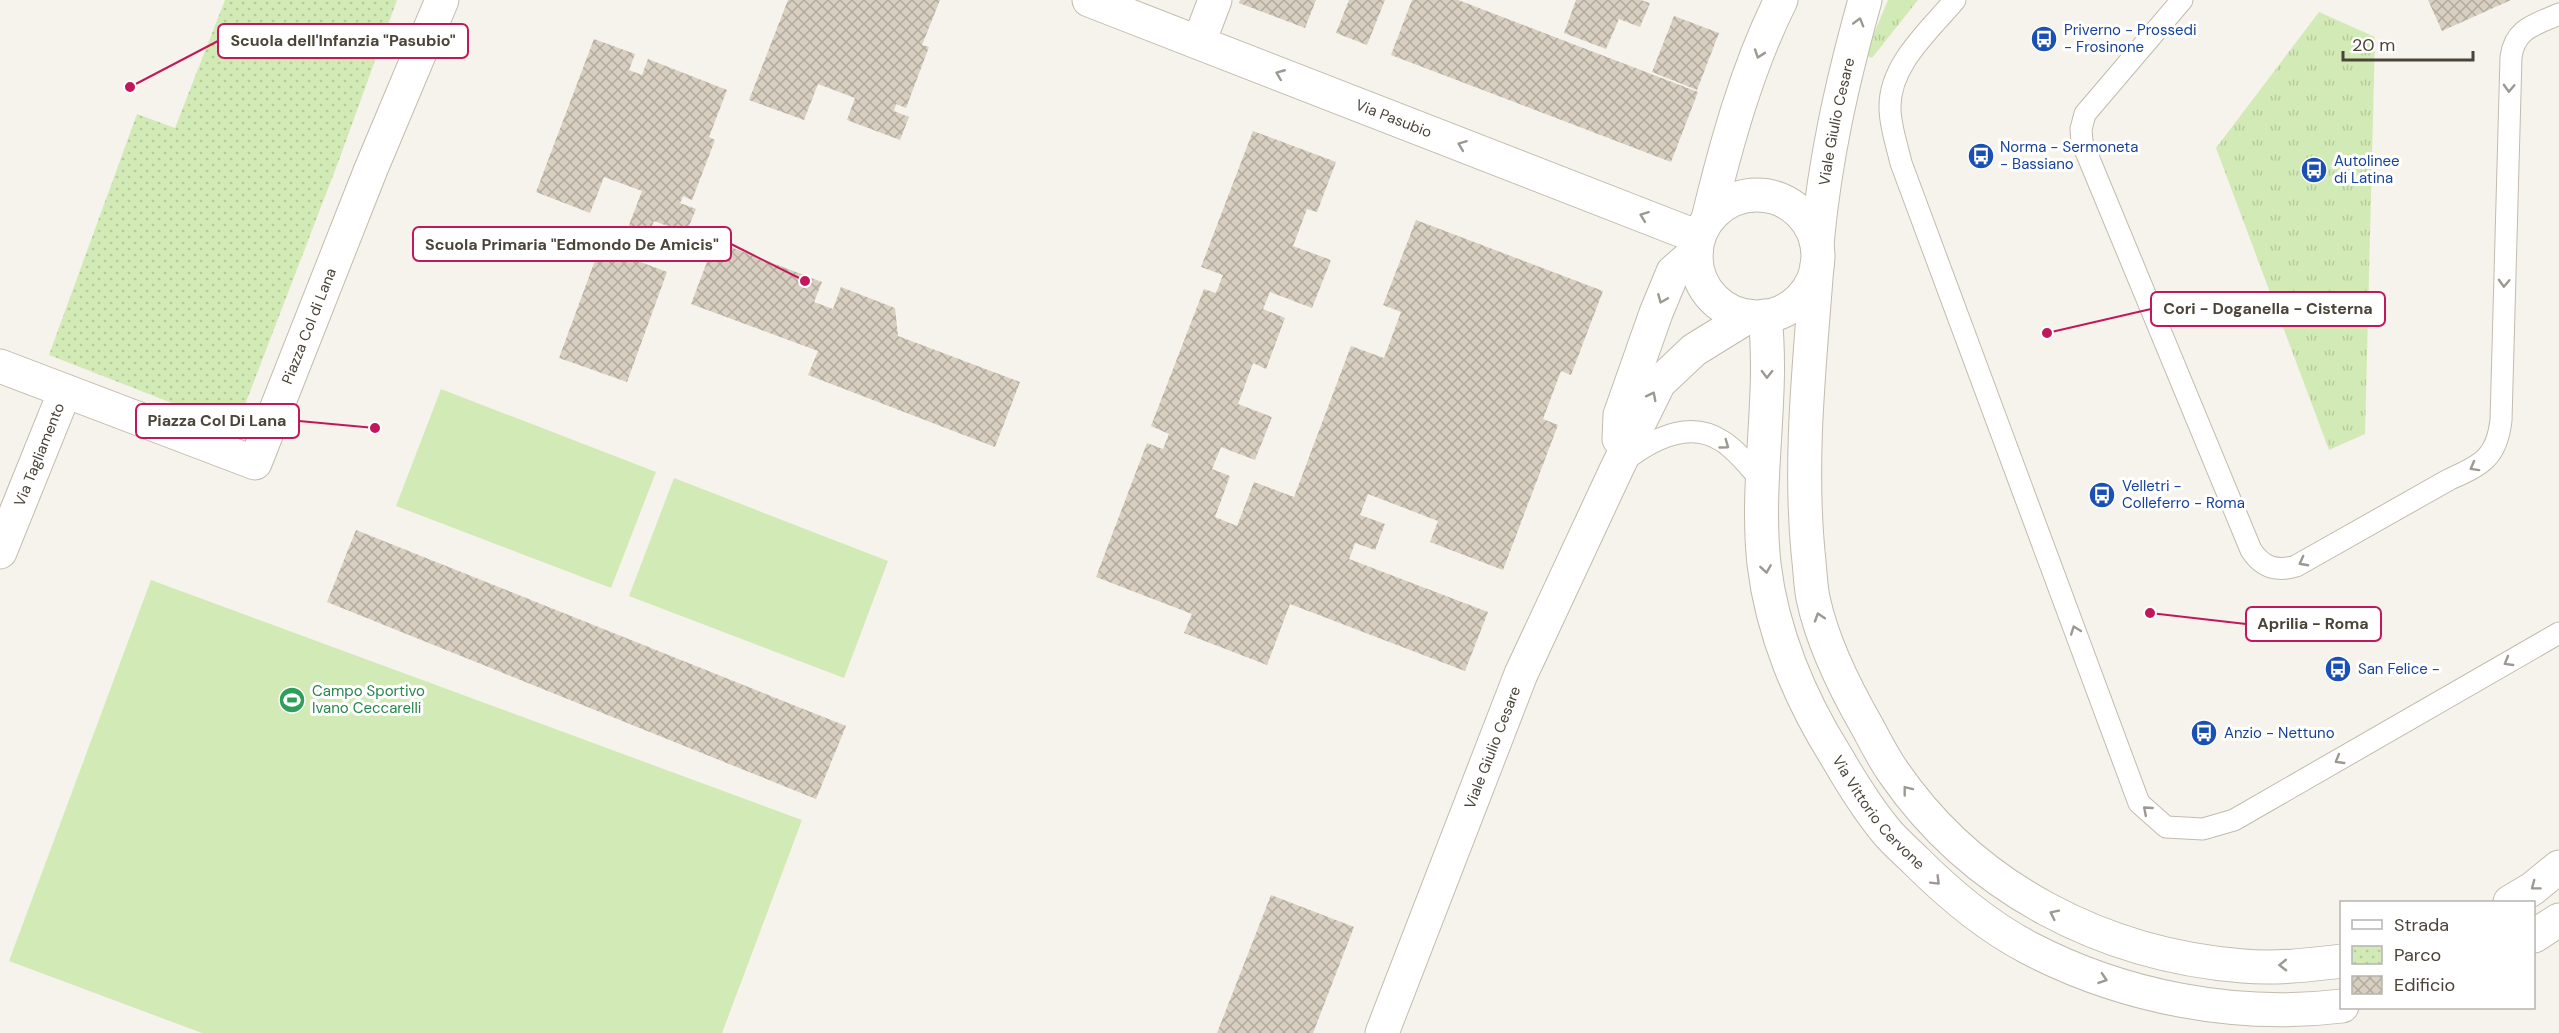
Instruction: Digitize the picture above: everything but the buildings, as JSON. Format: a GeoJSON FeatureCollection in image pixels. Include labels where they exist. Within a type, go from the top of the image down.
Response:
{"type":"FeatureCollection","features":[{"type":"Feature","properties":{"kind":"street","name":"Piazza Col di Lana"},"geometry":{"type":"LineString","coordinates":[[65,391],[255,463],[371,168],[442,0]]}},
{"type":"Feature","properties":{"kind":"street","name":"Via Pasubio"},"geometry":{"type":"LineString","coordinates":[[1089,0],[1701,236]]}},
{"type":"Feature","properties":{"kind":"street"},"geometry":{"type":"LineString","coordinates":[[1199,42],[1215,0]]}},
{"type":"Feature","properties":{"kind":"street"},"geometry":{"type":"LineString","coordinates":[[1781,0],[1768,26],[1724,153],[1701,236],[1698,272],[1706,289],[1720,304],[1733,313],[1757,316],[1783,310],[1799,299],[1811,284],[1817,254]]}},
{"type":"Feature","properties":{"kind":"street","name":"Viale Giulio Cesare"},"geometry":{"type":"LineString","coordinates":[[1817,254],[1823,179],[1865,0]]}},
{"type":"Feature","properties":{"kind":"street"},"geometry":{"type":"LineString","coordinates":[[1701,236],[1723,205],[1741,197],[1761,195],[1780,200],[1797,210],[1810,225],[1817,254],[1804,473],[1806,531],[1813,599],[1831,653],[1849,692],[1893,772],[1929,818],[1985,870],[2025,898],[2088,929],[2124,943],[2181,958],[2244,966],[2306,965],[2340,961]]}},
{"type":"Feature","properties":{"kind":"street","name":"Viale Giulio Cesare"},"geometry":{"type":"LineString","coordinates":[[1617,468],[1620,415],[1656,314],[1673,272],[1701,236]]}},
{"type":"Feature","properties":{"kind":"street","name":"Viale Giulio Cesare"},"geometry":{"type":"LineString","coordinates":[[1382,1033],[1521,674],[1659,383],[1694,350],[1757,316]]}},
{"type":"Feature","properties":{"kind":"street","name":"Via Vittorio Cervone"},"geometry":{"type":"LineString","coordinates":[[1757,316],[1768,340],[1762,481],[1764,565],[1776,620],[1803,698],[1857,790],[1886,831],[1946,891],[2026,946],[2066,966],[2119,984],[2219,1006],[2305,1011],[2340,1006]]}},
{"type":"Feature","properties":{"kind":"street"},"geometry":{"type":"LineString","coordinates":[[0,366],[65,391]]}},
{"type":"Feature","properties":{"kind":"street","name":"Via Tagliamento"},"geometry":{"type":"LineString","coordinates":[[0,552],[65,391]]}},
{"type":"Feature","properties":{"kind":"street"},"geometry":{"type":"LineString","coordinates":[[2513,901],[2559,867]]}},
{"type":"Feature","properties":{"kind":"street"},"geometry":{"type":"LineString","coordinates":[[2535,935],[2559,920]]}},
{"type":"Feature","properties":{"kind":"lane"},"geometry":{"type":"LineString","coordinates":[[1955,0],[1903,62],[1893,81],[1890,109],[1901,163],[2139,803],[2166,827],[2203,829],[2234,820],[2559,633]]}},
{"type":"Feature","properties":{"kind":"lane"},"geometry":{"type":"LineString","coordinates":[[2182,0],[2085,114],[2081,129],[2082,142],[2251,549],[2258,561],[2269,568],[2283,570],[2296,566],[2470,470],[2484,461],[2494,449],[2499,435],[2500,420],[2513,43],[2520,33],[2559,14]]}},
{"type":"Feature","properties":{"kind":"lane"},"geometry":{"type":"LineString","coordinates":[[1617,468],[1643,446],[1661,437],[1684,432],[1704,434],[1722,441],[1762,481]]}},
{"type":"Feature","properties":{"kind":"green space"},"geometry":{"type":"Polygon","coordinates":[[[225,0],[397,0],[339,160],[236,428],[49,355],[137,114],[175,128],[225,0]]]}},
{"type":"Feature","properties":{"kind":"green space"},"geometry":{"type":"Polygon","coordinates":[[[1888,0],[1918,0],[1872,58],[1865,55],[1888,0]]]}},
{"type":"Feature","properties":{"kind":"green space"},"geometry":{"type":"Polygon","coordinates":[[[2319,12],[2375,37],[2365,434],[2329,450],[2216,148],[2319,12]]]}},
{"type":"Feature","properties":{"kind":"green space"},"geometry":{"type":"Polygon","coordinates":[[[441,389],[656,472],[611,588],[396,506],[441,389]]]}},
{"type":"Feature","properties":{"kind":"green space"},"geometry":{"type":"Polygon","coordinates":[[[674,478],[888,561],[844,678],[629,596],[674,478]]]}},
{"type":"Feature","properties":{"kind":"green space","name":"Campo Sportivo Ivano Ceccarelli"},"geometry":{"type":"Polygon","coordinates":[[[151,580],[802,820],[722,1033],[202,1033],[9,961],[151,580]]]}},
{"type":"Feature","properties":{"kind":"place","name":"Priverno - Prossedi - Frosinone"},"geometry":{"type":"Point","coordinates":[2044,39]}},
{"type":"Feature","properties":{"kind":"place","name":"Scuola dell'Infanzia \"Pasubio\""},"geometry":{"type":"Point","coordinates":[130,87]}},
{"type":"Feature","properties":{"kind":"place","name":"Norma - Sermoneta - Bassiano"},"geometry":{"type":"Point","coordinates":[1981,156]}},
{"type":"Feature","properties":{"kind":"place","name":"Autolinee di Latina"},"geometry":{"type":"Point","coordinates":[2314,170]}},
{"type":"Feature","properties":{"kind":"place","name":"Scuola Primaria \"Edmondo De Amicis\""},"geometry":{"type":"Point","coordinates":[805,281]}},
{"type":"Feature","properties":{"kind":"place","name":"Cori - Doganella - Cisterna"},"geometry":{"type":"Point","coordinates":[2047,333]}},
{"type":"Feature","properties":{"kind":"place","name":"Piazza Col Di Lana"},"geometry":{"type":"Point","coordinates":[375,428]}},
{"type":"Feature","properties":{"kind":"place","name":"Velletri - Colleferro - Roma"},"geometry":{"type":"Point","coordinates":[2102,495]}},
{"type":"Feature","properties":{"kind":"place","name":"Aprilia - Roma"},"geometry":{"type":"Point","coordinates":[2150,613]}},
{"type":"Feature","properties":{"kind":"place","name":"San Felice -"},"geometry":{"type":"Point","coordinates":[2338,669]}},
{"type":"Feature","properties":{"kind":"place","name":"Campo Sportivo Ivano Ceccarelli"},"geometry":{"type":"Point","coordinates":[292,700]}},
{"type":"Feature","properties":{"kind":"place","name":"Anzio - Nettuno"},"geometry":{"type":"Point","coordinates":[2204,733]}}]}
